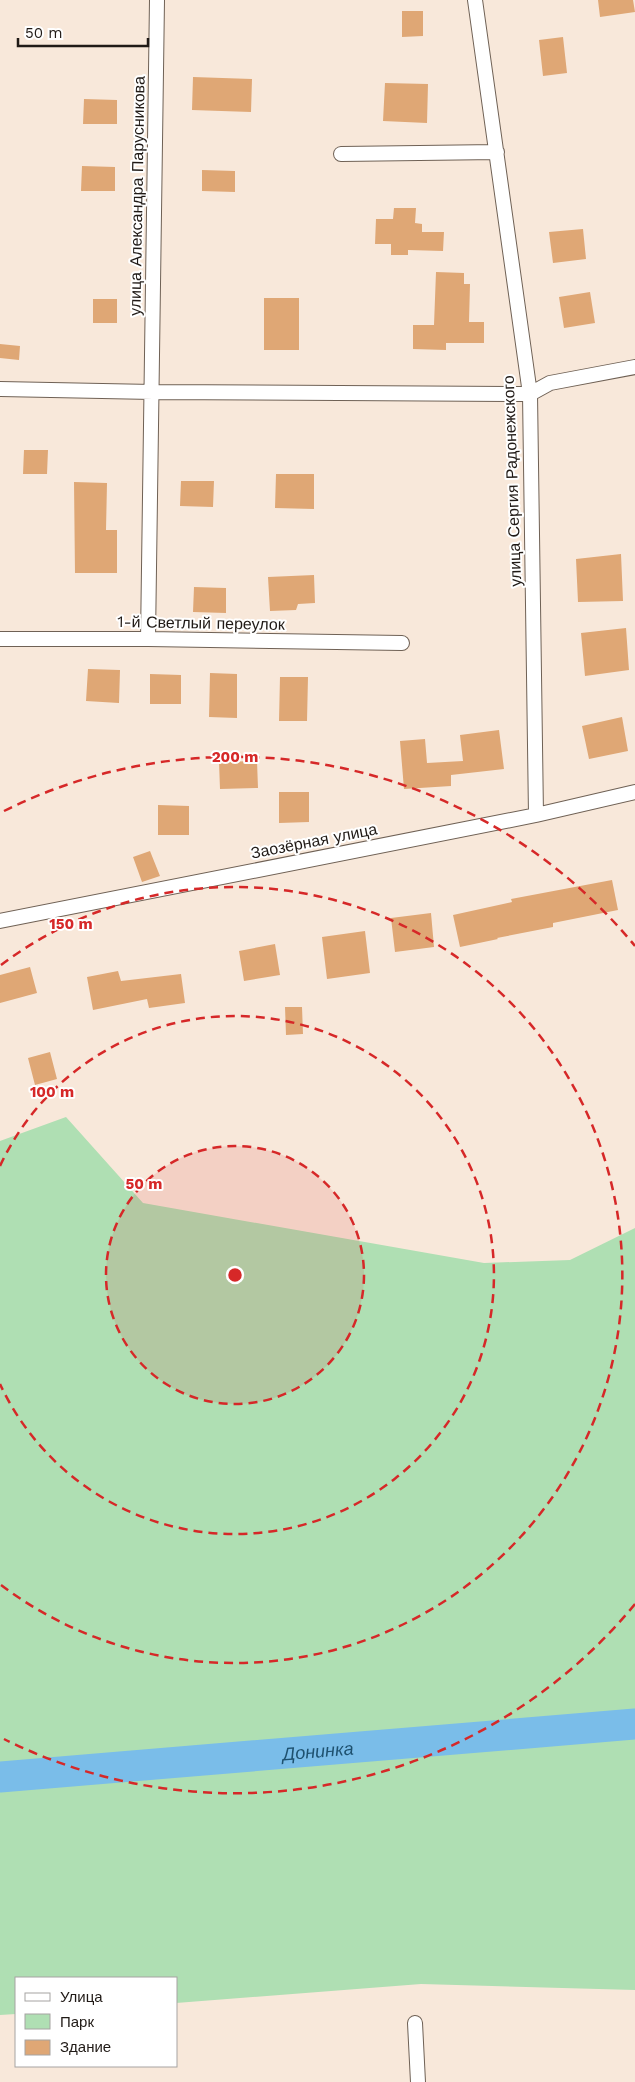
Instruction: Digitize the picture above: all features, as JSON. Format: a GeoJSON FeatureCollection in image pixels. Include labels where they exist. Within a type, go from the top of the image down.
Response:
{"type":"FeatureCollection","features":[{"type":"Feature","properties":{"kind":"street","name":"улица Александра Парусникова"},"geometry":{"type":"LineString","coordinates":[[152,392],[157,0]]}},
{"type":"Feature","properties":{"kind":"street","name":"улица Сергия Радонежского"},"geometry":{"type":"LineString","coordinates":[[475,0],[530,394],[536,815]]}},
{"type":"Feature","properties":{"kind":"street"},"geometry":{"type":"LineString","coordinates":[[341,154],[497,152]]}},
{"type":"Feature","properties":{"kind":"street"},"geometry":{"type":"LineString","coordinates":[[0,389],[152,392],[530,394],[550,383],[635,367]]}},
{"type":"Feature","properties":{"kind":"street"},"geometry":{"type":"LineString","coordinates":[[148,639],[152,392]]}},
{"type":"Feature","properties":{"kind":"street","name":"1-й Светлый переулок"},"geometry":{"type":"LineString","coordinates":[[0,639],[402,643]]}},
{"type":"Feature","properties":{"kind":"street","name":"Заозёрная улица"},"geometry":{"type":"LineString","coordinates":[[0,922],[536,815],[635,792]]}},
{"type":"Feature","properties":{"kind":"street"},"geometry":{"type":"LineString","coordinates":[[415,2023],[418,2082]]}},
{"type":"Feature","properties":{"kind":"green space"},"geometry":{"type":"Polygon","coordinates":[[[66,1117],[143,1203],[484,1263],[570,1260],[635,1228],[635,1990],[421,1984],[178,2003],[178,1977],[15,1977],[15,2014],[0,2015],[0,1141],[66,1117]]]}},
{"type":"Feature","properties":{"kind":"building"},"geometry":{"type":"Polygon","coordinates":[[[598,0],[633,0],[635,12],[600,17],[598,0]]]}},
{"type":"Feature","properties":{"kind":"building"},"geometry":{"type":"Polygon","coordinates":[[[402,11],[423,11],[423,36],[402,37],[402,11]]]}},
{"type":"Feature","properties":{"kind":"building"},"geometry":{"type":"Polygon","coordinates":[[[563,37],[567,73],[543,76],[539,40],[563,37]]]}},
{"type":"Feature","properties":{"kind":"building"},"geometry":{"type":"Polygon","coordinates":[[[193,77],[252,79],[251,112],[192,110],[193,77]]]}},
{"type":"Feature","properties":{"kind":"building"},"geometry":{"type":"Polygon","coordinates":[[[385,83],[428,84],[427,123],[383,121],[385,83]]]}},
{"type":"Feature","properties":{"kind":"building"},"geometry":{"type":"Polygon","coordinates":[[[84,99],[117,100],[117,124],[83,124],[84,99]]]}},
{"type":"Feature","properties":{"kind":"building"},"geometry":{"type":"Polygon","coordinates":[[[82,166],[115,167],[115,191],[81,191],[82,166]]]}},
{"type":"Feature","properties":{"kind":"building"},"geometry":{"type":"Polygon","coordinates":[[[202,170],[235,171],[235,192],[202,191],[202,170]]]}},
{"type":"Feature","properties":{"kind":"building"},"geometry":{"type":"Polygon","coordinates":[[[394,208],[416,208],[415,223],[422,224],[422,232],[444,232],[443,251],[408,250],[408,255],[391,255],[391,244],[375,244],[376,219],[393,219],[394,208]]]}},
{"type":"Feature","properties":{"kind":"building"},"geometry":{"type":"Polygon","coordinates":[[[583,229],[586,259],[553,263],[549,232],[583,229]]]}},
{"type":"Feature","properties":{"kind":"building"},"geometry":{"type":"Polygon","coordinates":[[[436,272],[464,273],[464,284],[470,284],[469,322],[484,322],[484,343],[446,343],[446,350],[413,349],[413,325],[434,325],[436,272]]]}},
{"type":"Feature","properties":{"kind":"building"},"geometry":{"type":"Polygon","coordinates":[[[590,292],[595,323],[564,328],[559,297],[590,292]]]}},
{"type":"Feature","properties":{"kind":"building"},"geometry":{"type":"Polygon","coordinates":[[[264,298],[299,298],[299,350],[264,350],[264,298]]]}},
{"type":"Feature","properties":{"kind":"building"},"geometry":{"type":"Polygon","coordinates":[[[93,299],[117,299],[117,323],[93,323],[93,299]]]}},
{"type":"Feature","properties":{"kind":"building"},"geometry":{"type":"Polygon","coordinates":[[[0,344],[20,346],[19,360],[0,358],[0,344]]]}},
{"type":"Feature","properties":{"kind":"building"},"geometry":{"type":"Polygon","coordinates":[[[24,450],[48,450],[47,474],[23,474],[24,450]]]}},
{"type":"Feature","properties":{"kind":"building"},"geometry":{"type":"Polygon","coordinates":[[[276,474],[314,474],[314,509],[275,508],[276,474]]]}},
{"type":"Feature","properties":{"kind":"building"},"geometry":{"type":"Polygon","coordinates":[[[181,481],[214,481],[213,507],[180,506],[181,481]]]}},
{"type":"Feature","properties":{"kind":"building"},"geometry":{"type":"Polygon","coordinates":[[[74,482],[107,483],[106,530],[117,530],[117,573],[75,573],[74,482]]]}},
{"type":"Feature","properties":{"kind":"building"},"geometry":{"type":"Polygon","coordinates":[[[621,554],[623,601],[578,602],[576,559],[621,554]]]}},
{"type":"Feature","properties":{"kind":"building"},"geometry":{"type":"Polygon","coordinates":[[[314,575],[315,603],[298,604],[296,610],[270,611],[268,577],[314,575]]]}},
{"type":"Feature","properties":{"kind":"building"},"geometry":{"type":"Polygon","coordinates":[[[194,587],[226,588],[226,613],[193,612],[194,587]]]}},
{"type":"Feature","properties":{"kind":"building"},"geometry":{"type":"Polygon","coordinates":[[[626,628],[629,670],[585,676],[581,633],[626,628]]]}},
{"type":"Feature","properties":{"kind":"building"},"geometry":{"type":"Polygon","coordinates":[[[88,669],[120,670],[119,703],[86,701],[88,669]]]}},
{"type":"Feature","properties":{"kind":"building"},"geometry":{"type":"Polygon","coordinates":[[[210,673],[237,674],[237,718],[209,717],[210,673]]]}},
{"type":"Feature","properties":{"kind":"building"},"geometry":{"type":"Polygon","coordinates":[[[150,674],[181,675],[181,704],[150,704],[150,674]]]}},
{"type":"Feature","properties":{"kind":"building"},"geometry":{"type":"Polygon","coordinates":[[[280,677],[308,677],[307,721],[279,721],[280,677]]]}},
{"type":"Feature","properties":{"kind":"building"},"geometry":{"type":"Polygon","coordinates":[[[622,717],[628,751],[589,759],[582,726],[622,717]]]}},
{"type":"Feature","properties":{"kind":"building"},"geometry":{"type":"Polygon","coordinates":[[[499,730],[504,769],[451,775],[451,786],[404,789],[400,741],[425,739],[427,763],[463,761],[460,735],[499,730]]]}},
{"type":"Feature","properties":{"kind":"building"},"geometry":{"type":"Polygon","coordinates":[[[257,761],[258,788],[220,789],[219,762],[257,761]]]}},
{"type":"Feature","properties":{"kind":"building"},"geometry":{"type":"Polygon","coordinates":[[[279,792],[309,792],[309,822],[279,823],[279,792]]]}},
{"type":"Feature","properties":{"kind":"building"},"geometry":{"type":"Polygon","coordinates":[[[158,805],[189,806],[189,835],[158,835],[158,805]]]}},
{"type":"Feature","properties":{"kind":"building"},"geometry":{"type":"Polygon","coordinates":[[[150,851],[160,876],[142,882],[133,857],[150,851]]]}},
{"type":"Feature","properties":{"kind":"building"},"geometry":{"type":"Polygon","coordinates":[[[612,880],[618,910],[553,923],[553,927],[460,947],[453,915],[512,902],[511,899],[612,880]]]}},
{"type":"Feature","properties":{"kind":"building"},"geometry":{"type":"Polygon","coordinates":[[[431,913],[434,947],[395,952],[391,918],[431,913]]]}},
{"type":"Feature","properties":{"kind":"building"},"geometry":{"type":"Polygon","coordinates":[[[365,931],[370,973],[327,979],[322,937],[365,931]]]}},
{"type":"Feature","properties":{"kind":"building"},"geometry":{"type":"Polygon","coordinates":[[[275,944],[280,975],[244,981],[239,951],[275,944]]]}},
{"type":"Feature","properties":{"kind":"building"},"geometry":{"type":"Polygon","coordinates":[[[30,967],[37,993],[0,1003],[0,975],[30,967]]]}},
{"type":"Feature","properties":{"kind":"building"},"geometry":{"type":"Polygon","coordinates":[[[118,971],[121,981],[181,974],[185,1003],[149,1008],[147,999],[93,1010],[87,977],[118,971]]]}},
{"type":"Feature","properties":{"kind":"building"},"geometry":{"type":"Polygon","coordinates":[[[285,1007],[302,1007],[303,1034],[286,1035],[285,1007]]]}},
{"type":"Feature","properties":{"kind":"building"},"geometry":{"type":"Polygon","coordinates":[[[50,1052],[57,1079],[35,1085],[28,1058],[50,1052]]]}},
{"type":"Feature","properties":{"kind":"waterway","name":"Донинка"},"geometry":{"type":"LineString","coordinates":[[0,1777],[635,1724]]}}]}
